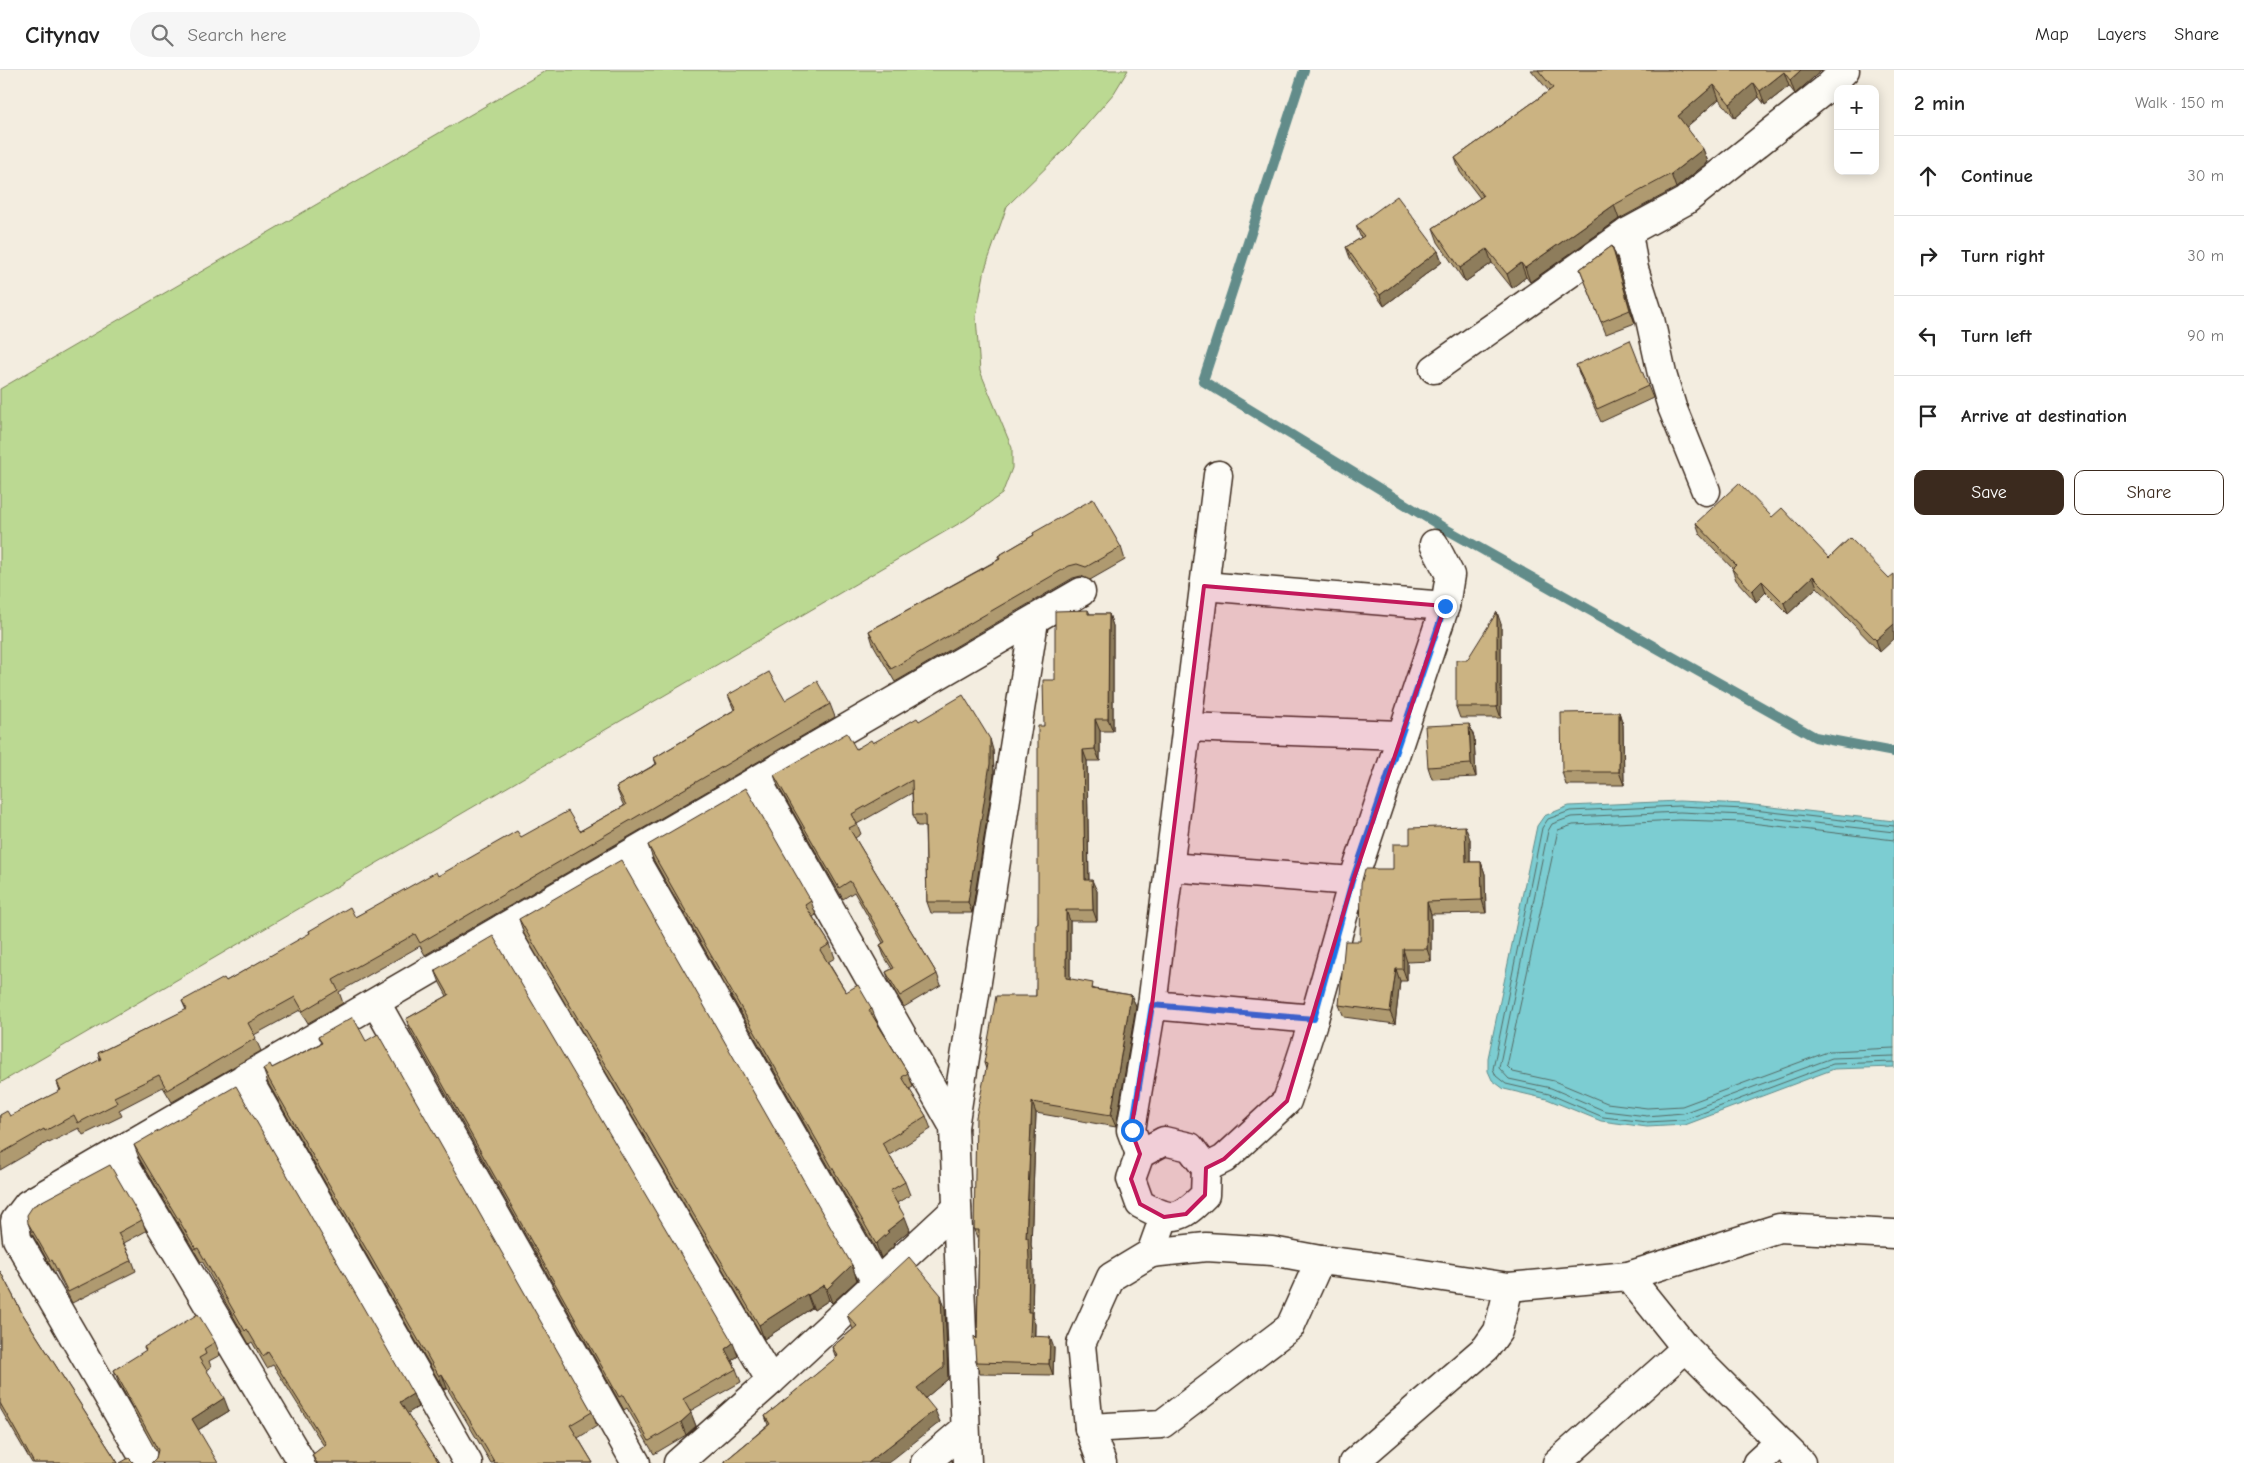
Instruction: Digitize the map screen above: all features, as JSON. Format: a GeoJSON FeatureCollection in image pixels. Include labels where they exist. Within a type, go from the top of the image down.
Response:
{"type":"FeatureCollection","features":[{"type":"Feature","properties":{"kind":"street"},"geometry":{"type":"LineString","coordinates":[[1434,369],[1628,232],[1685,201],[1827,88],[1845,70]]}},
{"type":"Feature","properties":{"kind":"street"},"geometry":{"type":"LineString","coordinates":[[1628,232],[1634,269],[1650,319],[1667,391],[1706,491]]}},
{"type":"Feature","properties":{"kind":"street"},"geometry":{"type":"LineString","coordinates":[[1140,1154],[1164,1141],[1190,1147],[1206,1168],[1205,1195],[1186,1214],[1164,1217],[1140,1204],[1131,1179],[1140,1154],[1132,1130],[1152,1005],[1218,475]]}},
{"type":"Feature","properties":{"kind":"street"},"geometry":{"type":"LineString","coordinates":[[1206,1168],[1224,1159],[1286,1101],[1314,1019],[1352,881],[1445,606],[1450,576],[1434,544]]}},
{"type":"Feature","properties":{"kind":"street"},"geometry":{"type":"LineString","coordinates":[[1204,586],[1445,606]]}},
{"type":"Feature","properties":{"kind":"street"},"geometry":{"type":"LineString","coordinates":[[147,1463],[17,1239],[15,1221],[28,1204],[1081,592]]}},
{"type":"Feature","properties":{"kind":"street"},"geometry":{"type":"LineString","coordinates":[[967,1463],[954,1127],[1034,621]]}},
{"type":"Feature","properties":{"kind":"street"},"geometry":{"type":"LineString","coordinates":[[1186,727],[1400,735]]}},
{"type":"Feature","properties":{"kind":"street"},"geometry":{"type":"LineString","coordinates":[[758,780],[954,1127]]}},
{"type":"Feature","properties":{"kind":"street"},"geometry":{"type":"LineString","coordinates":[[632,854],[877,1283]]}},
{"type":"Feature","properties":{"kind":"street"},"geometry":{"type":"LineString","coordinates":[[1169,867],[1352,881]]}},
{"type":"Feature","properties":{"kind":"street"},"geometry":{"type":"LineString","coordinates":[[503,928],[771,1381]]}},
{"type":"Feature","properties":{"kind":"street"},"geometry":{"type":"LineString","coordinates":[[376,1003],[636,1463]]}},
{"type":"Feature","properties":{"kind":"street"},"geometry":{"type":"LineString","coordinates":[[1152,1005],[1314,1019]]}},
{"type":"Feature","properties":{"kind":"street"},"geometry":{"type":"LineString","coordinates":[[246,1076],[468,1463]]}},
{"type":"Feature","properties":{"kind":"street"},"geometry":{"type":"LineString","coordinates":[[118,1153],[302,1463]]}},
{"type":"Feature","properties":{"kind":"street"},"geometry":{"type":"LineString","coordinates":[[678,1463],[771,1381],[957,1208]]}},
{"type":"Feature","properties":{"kind":"street"},"geometry":{"type":"LineString","coordinates":[[1151,1254],[1164,1217]]}},
{"type":"Feature","properties":{"kind":"street"},"geometry":{"type":"LineString","coordinates":[[1102,1463],[1088,1428],[1081,1344],[1110,1277],[1151,1254],[1206,1247],[1272,1251],[1509,1288],[1628,1276],[1779,1228],[1894,1234]]}},
{"type":"Feature","properties":{"kind":"street"},"geometry":{"type":"LineString","coordinates":[[1088,1428],[1162,1424],[1290,1327],[1320,1260]]}},
{"type":"Feature","properties":{"kind":"street"},"geometry":{"type":"LineString","coordinates":[[1628,1276],[1686,1348],[1801,1463]]}},
{"type":"Feature","properties":{"kind":"street"},"geometry":{"type":"LineString","coordinates":[[1353,1463],[1486,1348],[1498,1331],[1509,1288]]}},
{"type":"Feature","properties":{"kind":"street"},"geometry":{"type":"LineString","coordinates":[[1557,1463],[1686,1348]]}},
{"type":"Feature","properties":{"kind":"street"},"geometry":{"type":"LineString","coordinates":[[925,1463],[965,1429]]}},
{"type":"Feature","properties":{"kind":"street"},"geometry":{"type":"LineString","coordinates":[[1757,1463],[1780,1442]]}},
{"type":"Feature","properties":{"kind":"highlighted area"},"geometry":{"type":"Polygon","coordinates":[[[1204,586],[1445,606],[1353,881],[1287,1101],[1224,1159],[1206,1168],[1205,1195],[1186,1214],[1164,1217],[1140,1204],[1131,1179],[1140,1154],[1131,1130],[1152,1005],[1204,586]]]}},
{"type":"Feature","properties":{"kind":"green space"},"geometry":{"type":"Polygon","coordinates":[[[547,70],[1128,70],[1114,93],[1070,144],[1007,206],[985,269],[976,317],[980,371],[1012,448],[1012,468],[1002,494],[965,520],[0,1083],[0,389],[547,70]]]}},
{"type":"Feature","properties":{"kind":"water"},"geometry":{"type":"Polygon","coordinates":[[[1679,801],[1745,804],[1894,821],[1894,1067],[1834,1069],[1685,1125],[1647,1127],[1601,1121],[1547,1099],[1504,1089],[1492,1080],[1488,1071],[1488,1058],[1537,826],[1544,816],[1569,806],[1679,801]]]}},
{"type":"Feature","properties":{"kind":"building"},"geometry":{"type":"Polygon","coordinates":[[[1538,70],[1801,70],[1790,80],[1784,72],[1760,91],[1754,83],[1730,104],[1714,85],[1678,116],[1703,149],[1671,174],[1614,205],[1525,268],[1521,263],[1507,274],[1487,249],[1460,268],[1433,228],[1483,196],[1455,158],[1553,88],[1538,70]]]}},
{"type":"Feature","properties":{"kind":"building"},"geometry":{"type":"Polygon","coordinates":[[[1397,196],[1438,251],[1380,295],[1346,247],[1364,236],[1356,226],[1397,196]]]}},
{"type":"Feature","properties":{"kind":"building"},"geometry":{"type":"Polygon","coordinates":[[[1612,246],[1630,310],[1601,322],[1580,269],[1612,246]]]}},
{"type":"Feature","properties":{"kind":"building"},"geometry":{"type":"Polygon","coordinates":[[[1630,340],[1648,386],[1597,409],[1576,365],[1630,340]]]}},
{"type":"Feature","properties":{"kind":"building"},"geometry":{"type":"Polygon","coordinates":[[[1739,483],[1772,517],[1782,508],[1829,558],[1850,538],[1889,578],[1894,574],[1894,624],[1876,640],[1813,576],[1784,603],[1762,581],[1752,591],[1732,569],[1736,565],[1696,523],[1739,483]]]}},
{"type":"Feature","properties":{"kind":"building"},"geometry":{"type":"Polygon","coordinates":[[[1093,499],[1121,547],[1086,567],[1077,564],[1069,566],[891,669],[869,631],[1000,559],[998,556],[1034,535],[1033,533],[1093,499]]]}},
{"type":"Feature","properties":{"kind":"building"},"geometry":{"type":"Polygon","coordinates":[[[1088,610],[1088,614],[1109,614],[1108,719],[1095,719],[1095,749],[1083,750],[1085,880],[1092,880],[1093,910],[1066,910],[1066,978],[1093,983],[1092,989],[1131,995],[1111,1115],[1032,1102],[1026,1238],[1028,1238],[1029,1260],[1028,1312],[1031,1312],[1030,1336],[1050,1337],[1049,1364],[976,1362],[974,1336],[977,1339],[979,1230],[974,1230],[976,1117],[987,1064],[984,1063],[996,996],[1036,996],[1038,726],[1044,726],[1043,680],[1055,680],[1055,611],[1088,610]]]}},
{"type":"Feature","properties":{"kind":"building"},"geometry":{"type":"Polygon","coordinates":[[[1497,612],[1497,707],[1456,707],[1456,660],[1467,660],[1497,612]]]}},
{"type":"Feature","properties":{"kind":"building"},"geometry":{"type":"Polygon","coordinates":[[[769,672],[785,700],[817,681],[830,704],[420,943],[415,934],[333,980],[338,990],[303,1011],[295,997],[248,1023],[256,1038],[167,1090],[159,1075],[114,1097],[117,1103],[78,1123],[74,1115],[45,1131],[44,1129],[0,1154],[0,1115],[7,1111],[10,1116],[61,1090],[57,1082],[101,1059],[98,1053],[187,1009],[182,1001],[224,978],[226,981],[310,933],[309,931],[350,907],[355,917],[436,872],[438,876],[517,831],[521,837],[568,811],[580,831],[626,805],[616,787],[657,764],[654,758],[736,709],[728,695],[769,672]]]}},
{"type":"Feature","properties":{"kind":"building"},"geometry":{"type":"Polygon","coordinates":[[[963,695],[990,739],[990,764],[968,902],[927,902],[925,815],[913,815],[912,780],[852,814],[857,824],[849,828],[937,974],[900,996],[886,972],[894,968],[880,945],[885,942],[850,881],[839,888],[774,775],[847,733],[856,749],[871,740],[873,743],[917,718],[919,721],[963,695]]]}},
{"type":"Feature","properties":{"kind":"building"},"geometry":{"type":"Polygon","coordinates":[[[1619,712],[1619,772],[1562,772],[1561,713],[1619,712]]]}},
{"type":"Feature","properties":{"kind":"building"},"geometry":{"type":"Polygon","coordinates":[[[1469,724],[1471,764],[1428,767],[1425,726],[1469,724]]]}},
{"type":"Feature","properties":{"kind":"building"},"geometry":{"type":"Polygon","coordinates":[[[746,788],[811,901],[805,905],[830,944],[820,950],[846,992],[858,985],[872,1009],[869,1010],[908,1073],[902,1077],[926,1116],[882,1143],[905,1182],[890,1191],[905,1217],[887,1231],[889,1232],[876,1244],[648,845],[746,788]]]}},
{"type":"Feature","properties":{"kind":"building"},"geometry":{"type":"Polygon","coordinates":[[[1465,826],[1466,862],[1481,862],[1482,900],[1427,902],[1427,949],[1403,949],[1403,969],[1396,969],[1390,1012],[1339,1005],[1345,941],[1360,941],[1361,884],[1365,869],[1393,869],[1393,844],[1410,844],[1410,828],[1465,826]]]}},
{"type":"Feature","properties":{"kind":"building"},"geometry":{"type":"Polygon","coordinates":[[[621,860],[852,1265],[827,1289],[824,1285],[807,1294],[759,1325],[519,919],[621,860]]]}},
{"type":"Feature","properties":{"kind":"building"},"geometry":{"type":"Polygon","coordinates":[[[493,936],[733,1343],[725,1349],[736,1369],[683,1399],[691,1413],[681,1422],[649,1441],[623,1395],[619,1397],[406,1019],[449,995],[435,970],[493,936]]]}},
{"type":"Feature","properties":{"kind":"building"},"geometry":{"type":"Polygon","coordinates":[[[353,1017],[366,1041],[378,1034],[592,1412],[570,1425],[593,1463],[495,1463],[442,1374],[439,1376],[263,1069],[270,1064],[272,1068],[322,1043],[318,1037],[353,1017]]]}},
{"type":"Feature","properties":{"kind":"building"},"geometry":{"type":"Polygon","coordinates":[[[236,1086],[413,1394],[400,1402],[439,1463],[317,1463],[312,1455],[326,1444],[268,1352],[263,1356],[247,1329],[245,1331],[198,1248],[196,1249],[134,1145],[236,1086]]]}},
{"type":"Feature","properties":{"kind":"building"},"geometry":{"type":"Polygon","coordinates":[[[110,1165],[142,1220],[118,1233],[132,1260],[68,1292],[52,1260],[50,1261],[28,1223],[27,1215],[33,1206],[110,1165]]]}},
{"type":"Feature","properties":{"kind":"building"},"geometry":{"type":"Polygon","coordinates":[[[909,1257],[941,1295],[944,1367],[917,1388],[935,1410],[868,1463],[726,1463],[725,1461],[770,1424],[765,1416],[838,1356],[832,1347],[857,1326],[847,1315],[909,1257]]]}},
{"type":"Feature","properties":{"kind":"building"},"geometry":{"type":"Polygon","coordinates":[[[0,1271],[22,1313],[118,1463],[34,1463],[0,1403],[0,1271]]]}},
{"type":"Feature","properties":{"kind":"building"},"geometry":{"type":"Polygon","coordinates":[[[198,1314],[215,1342],[204,1349],[206,1354],[199,1358],[224,1398],[192,1419],[218,1463],[151,1463],[156,1458],[158,1450],[114,1370],[146,1350],[144,1347],[198,1314]]]}},
{"type":"Feature","properties":{"kind":"building"},"geometry":{"type":"Polygon","coordinates":[[[129,1458],[134,1463],[120,1463],[129,1458]]]}},
{"type":"Feature","properties":{"kind":"waterway"},"geometry":{"type":"LineString","coordinates":[[1304,70],[1203,381],[1444,528],[1815,737],[1894,752]]}},
{"type":"Feature","properties":{"kind":"route"},"geometry":{"type":"LineString","coordinates":[[1132,1130],[1152,1005],[1314,1019],[1352,881],[1445,606]]}}]}
